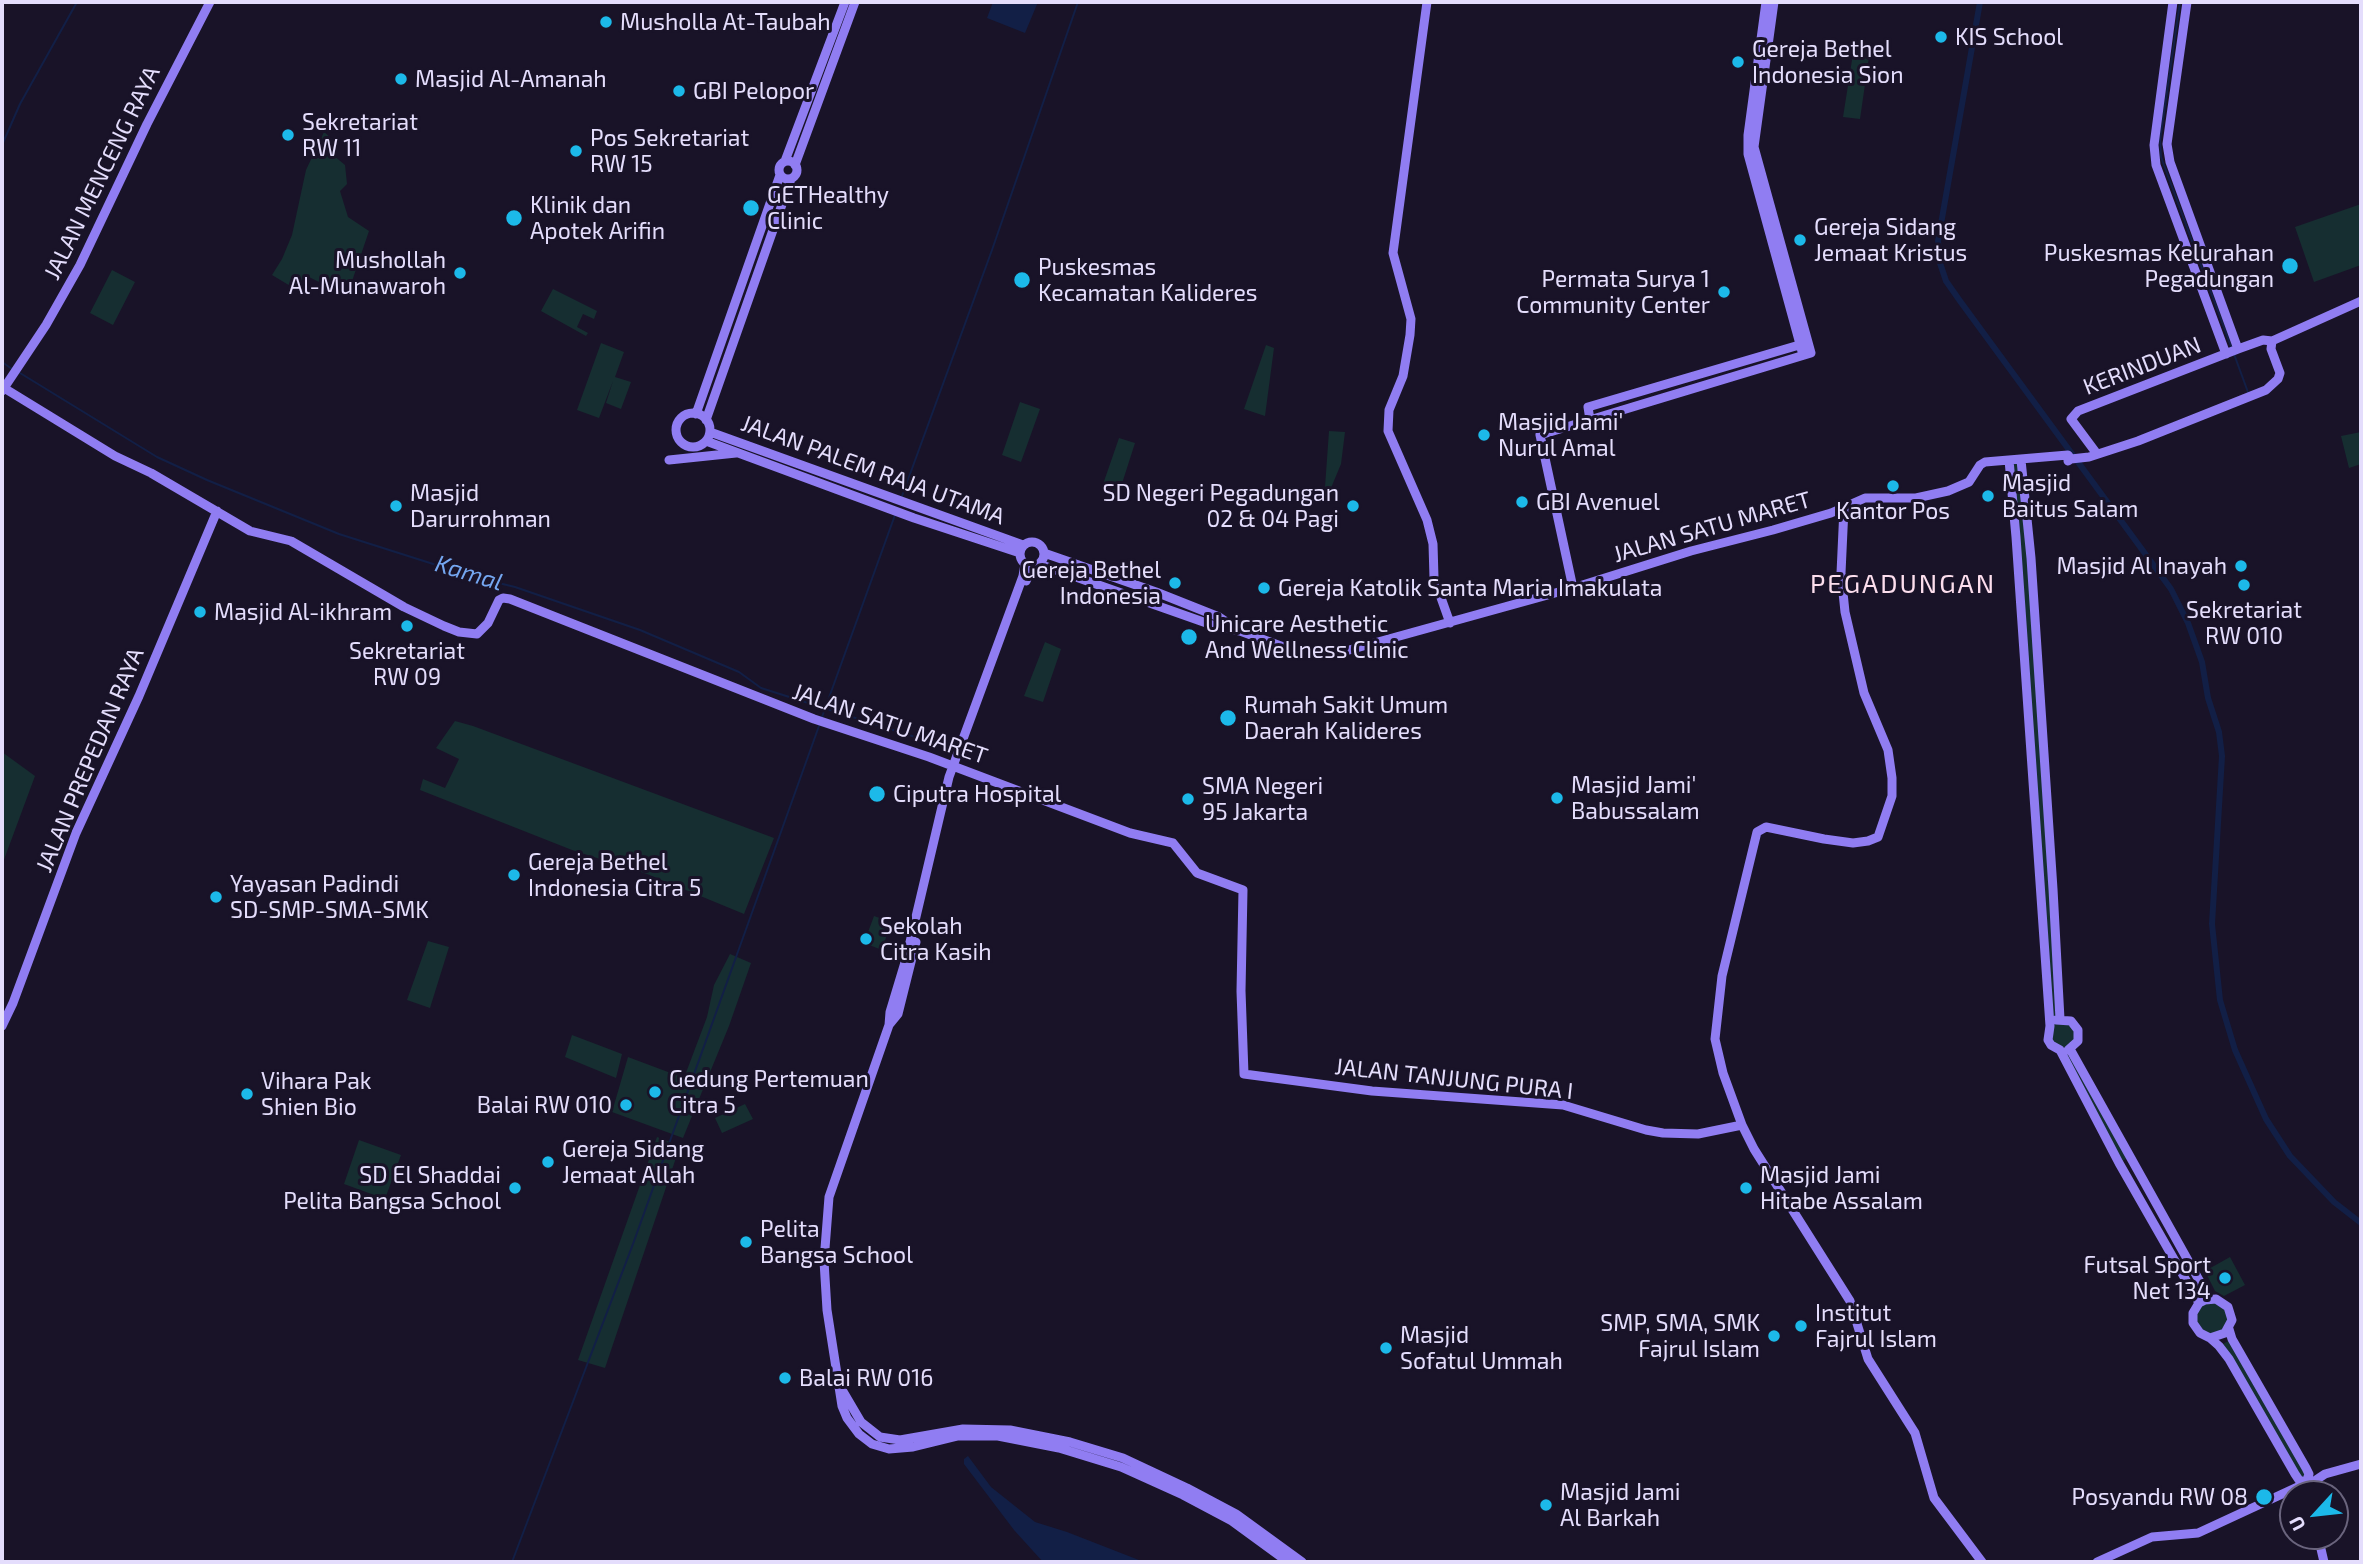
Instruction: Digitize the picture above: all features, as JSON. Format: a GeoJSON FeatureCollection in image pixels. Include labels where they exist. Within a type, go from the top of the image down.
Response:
{"type":"FeatureCollection","features":[{"type":"Feature","properties":{"kind":"street","name":"JALAN MENCENG RAYA"},"geometry":{"type":"LineString","coordinates":[[3,389],[46,325],[80,265],[147,124],[210,2]]}},
{"type":"Feature","properties":{"kind":"street"},"geometry":{"type":"LineString","coordinates":[[696,414],[780,176],[779,168],[785,161],[845,2]]}},
{"type":"Feature","properties":{"kind":"street"},"geometry":{"type":"LineString","coordinates":[[706,420],[696,414],[686,415],[680,421],[677,427],[678,437],[683,444],[699,446],[708,436],[706,420],[790,178],[796,174],[795,165],[855,2]]}},
{"type":"Feature","properties":{"kind":"street"},"geometry":{"type":"LineString","coordinates":[[1427,2],[1393,253],[1411,319],[1410,335],[1403,376],[1389,410],[1388,431],[1427,520],[1433,544],[1434,578],[1450,623]]}},
{"type":"Feature","properties":{"kind":"street"},"geometry":{"type":"LineString","coordinates":[[1766,2],[1748,135],[1748,154],[1804,343]]}},
{"type":"Feature","properties":{"kind":"street"},"geometry":{"type":"LineString","coordinates":[[1573,588],[1540,435],[1803,355],[1804,343],[1754,147],[1774,2]]}},
{"type":"Feature","properties":{"kind":"street"},"geometry":{"type":"LineString","coordinates":[[2173,2],[2154,145],[2156,165],[2226,354]]}},
{"type":"Feature","properties":{"kind":"street"},"geometry":{"type":"LineString","coordinates":[[2188,2],[2167,144],[2170,162],[2238,349]]}},
{"type":"Feature","properties":{"kind":"street"},"geometry":{"type":"LineString","coordinates":[[785,161],[791,161],[795,165]]}},
{"type":"Feature","properties":{"kind":"street"},"geometry":{"type":"LineString","coordinates":[[780,176],[790,178]]}},
{"type":"Feature","properties":{"kind":"street","name":"KERINDUAN"},"geometry":{"type":"LineString","coordinates":[[2097,454],[2071,419],[2078,411],[2238,349],[2263,340],[2272,341],[2361,301]]}},
{"type":"Feature","properties":{"kind":"street","name":"JALAN SATU MARET"},"geometry":{"type":"LineString","coordinates":[[1033,565],[1289,649],[1331,655],[1773,530],[1844,508],[1865,498],[1918,498],[1948,491],[1969,482],[1985,462],[2068,455],[2072,458],[2097,454],[2164,431],[2266,390],[2278,379],[2280,373],[2271,349],[2272,341]]}},
{"type":"Feature","properties":{"kind":"street"},"geometry":{"type":"LineString","coordinates":[[1590,420],[1588,407],[1804,343]]}},
{"type":"Feature","properties":{"kind":"street"},"geometry":{"type":"LineString","coordinates":[[3,389],[115,456],[151,473],[216,511]]}},
{"type":"Feature","properties":{"kind":"street","name":"JALAN PALEM RAJA UTAMA"},"geometry":{"type":"LineString","coordinates":[[708,436],[741,453],[892,510],[1021,549]]}},
{"type":"Feature","properties":{"kind":"street","name":"JALAN PALEM RAJA UTAMA"},"geometry":{"type":"LineString","coordinates":[[708,436],[898,499],[1021,549]]}},
{"type":"Feature","properties":{"kind":"street"},"geometry":{"type":"LineString","coordinates":[[669,460],[741,453]]}},
{"type":"Feature","properties":{"kind":"street"},"geometry":{"type":"LineString","coordinates":[[2009,460],[2050,1026],[2048,1040],[2060,1050],[2119,1163],[2199,1303]]}},
{"type":"Feature","properties":{"kind":"street"},"geometry":{"type":"LineString","coordinates":[[2023,460],[2060,1019]]}},
{"type":"Feature","properties":{"kind":"street"},"geometry":{"type":"LineString","coordinates":[[1844,508],[1841,573],[1845,612],[1864,693],[1888,750],[1892,796],[1878,837],[1868,841],[1853,843],[1766,827],[1757,832],[1723,976],[1715,1039],[1723,1073],[1754,1149],[1850,1301],[1868,1359],[1915,1433],[1934,1498],[1982,1562]]}},
{"type":"Feature","properties":{"kind":"street","name":"JALAN SATU MARET"},"geometry":{"type":"LineString","coordinates":[[216,511],[250,531],[291,541],[404,607],[459,632],[477,634],[482,631],[499,600],[510,599],[814,719],[940,761],[1130,833],[1173,842],[1197,873],[1243,890],[1241,991],[1244,1074]]}},
{"type":"Feature","properties":{"kind":"street","name":"JALAN PREPEDAN RAYA"},"geometry":{"type":"LineString","coordinates":[[2,1026],[76,834],[139,696],[216,511]]}},
{"type":"Feature","properties":{"kind":"street"},"geometry":{"type":"LineString","coordinates":[[2016,537],[2025,533],[2029,536]]}},
{"type":"Feature","properties":{"kind":"street","name":"JALAN SATU MARET"},"geometry":{"type":"LineString","coordinates":[[1021,549],[1036,542],[1044,553],[1219,617],[1240,631]]}},
{"type":"Feature","properties":{"kind":"street"},"geometry":{"type":"LineString","coordinates":[[1021,549],[1033,565]]}},
{"type":"Feature","properties":{"kind":"street"},"geometry":{"type":"LineString","coordinates":[[1044,553],[1033,565],[956,769],[936,834],[889,1025],[829,1197],[824,1261],[827,1310],[842,1406],[859,1434],[872,1444],[899,1450],[958,1436],[1010,1437],[1059,1448],[1121,1467],[1232,1521],[1288,1562]]}},
{"type":"Feature","properties":{"kind":"street"},"geometry":{"type":"LineString","coordinates":[[936,834],[933,830],[945,771],[940,761]]}},
{"type":"Feature","properties":{"kind":"street"},"geometry":{"type":"LineString","coordinates":[[889,1025],[898,1014],[903,998],[956,769]]}},
{"type":"Feature","properties":{"kind":"street"},"geometry":{"type":"LineString","coordinates":[[2050,1026],[2060,1019],[2071,1021],[2078,1030],[2078,1041],[2070,1049],[2060,1050]]}},
{"type":"Feature","properties":{"kind":"street"},"geometry":{"type":"LineString","coordinates":[[2070,1049],[2209,1298]]}},
{"type":"Feature","properties":{"kind":"street","name":"JALAN TANJUNG PURA I"},"geometry":{"type":"LineString","coordinates":[[1244,1074],[1349,1089],[1563,1105],[1663,1133],[1698,1134],[1742,1125]]}},
{"type":"Feature","properties":{"kind":"street"},"geometry":{"type":"LineString","coordinates":[[2210,1338],[2222,1335],[2229,1329],[2232,1320],[2228,1307],[2219,1299],[2209,1298],[2199,1303],[2193,1313],[2193,1323],[2200,1333],[2210,1338],[2229,1359],[2299,1480]]}},
{"type":"Feature","properties":{"kind":"street"},"geometry":{"type":"LineString","coordinates":[[2229,1329],[2232,1339],[2309,1474],[2309,1480]]}},
{"type":"Feature","properties":{"kind":"street"},"geometry":{"type":"LineString","coordinates":[[840,1387],[861,1422],[880,1437],[900,1440],[951,1430],[1010,1430],[1070,1442],[1123,1458],[1236,1514],[1302,1562]]}},
{"type":"Feature","properties":{"kind":"street"},"geometry":{"type":"LineString","coordinates":[[2279,1447],[2290,1441]]}},
{"type":"Feature","properties":{"kind":"street"},"geometry":{"type":"LineString","coordinates":[[2316,1480],[2325,1474],[2361,1464]]}},
{"type":"Feature","properties":{"kind":"street"},"geometry":{"type":"LineString","coordinates":[[2097,1562],[2152,1538],[2198,1533],[2279,1501]]}},
{"type":"Feature","properties":{"kind":"green space"},"geometry":{"type":"Polygon","coordinates":[[[1855,41],[1871,43],[1860,119],[1843,117],[1855,41]]]}},
{"type":"Feature","properties":{"kind":"green space"},"geometry":{"type":"Polygon","coordinates":[[[324,132],[337,143],[333,155],[345,165],[347,184],[340,191],[348,217],[369,231],[347,296],[305,275],[297,290],[272,275],[292,235],[306,170],[324,132]]]}},
{"type":"Feature","properties":{"kind":"green space"},"geometry":{"type":"Polygon","coordinates":[[[2361,204],[2361,265],[2314,282],[2295,227],[2361,204]]]}},
{"type":"Feature","properties":{"kind":"green space"},"geometry":{"type":"Polygon","coordinates":[[[112,270],[135,282],[113,325],[90,313],[112,270]]]}},
{"type":"Feature","properties":{"kind":"green space"},"geometry":{"type":"Polygon","coordinates":[[[553,289],[597,311],[594,319],[583,314],[577,327],[588,333],[586,336],[541,311],[553,289]]]}},
{"type":"Feature","properties":{"kind":"green space"},"geometry":{"type":"Polygon","coordinates":[[[601,343],[624,352],[615,377],[631,382],[621,409],[606,403],[613,381],[599,418],[577,410],[601,343]]]}},
{"type":"Feature","properties":{"kind":"green space"},"geometry":{"type":"Polygon","coordinates":[[[1266,345],[1274,348],[1265,416],[1244,409],[1266,345]]]}},
{"type":"Feature","properties":{"kind":"green space"},"geometry":{"type":"Polygon","coordinates":[[[1020,402],[1040,409],[1021,462],[1002,455],[1020,402]]]}},
{"type":"Feature","properties":{"kind":"green space"},"geometry":{"type":"Polygon","coordinates":[[[1329,431],[1345,432],[1341,464],[1331,488],[1325,487],[1329,431]]]}},
{"type":"Feature","properties":{"kind":"green space"},"geometry":{"type":"Polygon","coordinates":[[[2361,432],[2361,464],[2349,468],[2341,436],[2361,432]]]}},
{"type":"Feature","properties":{"kind":"green space"},"geometry":{"type":"Polygon","coordinates":[[[1119,438],[1135,443],[1118,496],[1101,490],[1119,438]]]}},
{"type":"Feature","properties":{"kind":"green space"},"geometry":{"type":"Polygon","coordinates":[[[2009,460],[2021,460],[2060,1018],[2078,1030],[2071,1049],[2131,1156],[2119,1163],[2060,1050],[2051,1045],[2009,460]]]}},
{"type":"Feature","properties":{"kind":"green space"},"geometry":{"type":"Polygon","coordinates":[[[1045,642],[1061,649],[1043,702],[1024,696],[1045,642]]]}},
{"type":"Feature","properties":{"kind":"green space"},"geometry":{"type":"Polygon","coordinates":[[[455,721],[774,838],[744,914],[647,874],[572,850],[420,790],[423,779],[445,788],[459,759],[436,748],[455,721]]]}},
{"type":"Feature","properties":{"kind":"green space"},"geometry":{"type":"Polygon","coordinates":[[[2,752],[35,776],[2,865],[2,752]]]}},
{"type":"Feature","properties":{"kind":"green space"},"geometry":{"type":"Polygon","coordinates":[[[874,916],[891,922],[882,950],[864,943],[874,916]]]}},
{"type":"Feature","properties":{"kind":"green space"},"geometry":{"type":"Polygon","coordinates":[[[428,941],[449,947],[430,1008],[407,1000],[428,941]]]}},
{"type":"Feature","properties":{"kind":"green space"},"geometry":{"type":"Polygon","coordinates":[[[730,954],[751,963],[729,1026],[683,1138],[612,1112],[628,1057],[684,1078],[707,1017],[714,985],[730,954]]]}},
{"type":"Feature","properties":{"kind":"green space"},"geometry":{"type":"Polygon","coordinates":[[[572,1035],[622,1054],[616,1078],[565,1057],[572,1035]]]}},
{"type":"Feature","properties":{"kind":"green space"},"geometry":{"type":"Polygon","coordinates":[[[745,1104],[753,1119],[722,1133],[715,1118],[745,1104]]]}},
{"type":"Feature","properties":{"kind":"green space"},"geometry":{"type":"Polygon","coordinates":[[[657,1137],[680,1146],[605,1368],[578,1360],[657,1137]]]}},
{"type":"Feature","properties":{"kind":"green space"},"geometry":{"type":"Polygon","coordinates":[[[359,1140],[401,1155],[385,1199],[344,1184],[359,1140]]]}},
{"type":"Feature","properties":{"kind":"green space","name":"Futsal Sport Net 134"},"geometry":{"type":"Polygon","coordinates":[[[2230,1257],[2245,1285],[2224,1296],[2215,1291],[2205,1271],[2230,1257]]]}},
{"type":"Feature","properties":{"kind":"green space"},"geometry":{"type":"Polygon","coordinates":[[[2224,1302],[2231,1325],[2210,1338],[2193,1323],[2199,1303],[2224,1302]]]}},
{"type":"Feature","properties":{"kind":"green space"},"geometry":{"type":"Polygon","coordinates":[[[2232,1339],[2308,1479],[2295,1474],[2219,1346],[2232,1339]]]}},
{"type":"Feature","properties":{"kind":"water"},"geometry":{"type":"Polygon","coordinates":[[[993,2],[1038,2],[1025,33],[987,18],[993,2]]]}},
{"type":"Feature","properties":{"kind":"water"},"geometry":{"type":"Polygon","coordinates":[[[968,1456],[991,1487],[1035,1522],[1144,1562],[1043,1562],[1014,1530],[964,1464],[964,1459],[968,1456]]]}},
{"type":"Feature","properties":{"kind":"waterway"},"geometry":{"type":"LineString","coordinates":[[2,145],[20,104],[77,2]]}},
{"type":"Feature","properties":{"kind":"waterway"},"geometry":{"type":"LineString","coordinates":[[902,496],[992,250],[1078,2]]}},
{"type":"Feature","properties":{"kind":"waterway"},"geometry":{"type":"LineString","coordinates":[[1980,2],[1938,241],[1940,263],[1946,281],[1960,301],[2171,589],[2188,623],[2202,662],[2222,756],[2212,924],[2220,1000],[2235,1050],[2266,1119],[2290,1156],[2334,1202],[2361,1223]]}},
{"type":"Feature","properties":{"kind":"waterway"},"geometry":{"type":"LineString","coordinates":[[2180,2],[2160,140],[2161,157],[2232,349]]}},
{"type":"Feature","properties":{"kind":"waterway"},"geometry":{"type":"LineString","coordinates":[[2234,354],[2249,395]]}},
{"type":"Feature","properties":{"kind":"waterway","name":"Kamal"},"geometry":{"type":"LineString","coordinates":[[2,362],[12,369]]}},
{"type":"Feature","properties":{"kind":"waterway","name":"Kamal"},"geometry":{"type":"LineString","coordinates":[[20,373],[157,457],[339,534],[474,577],[515,587],[640,630],[739,672],[761,688],[953,749]]}},
{"type":"Feature","properties":{"kind":"waterway"},"geometry":{"type":"LineString","coordinates":[[822,717],[895,515]]}},
{"type":"Feature","properties":{"kind":"waterway"},"geometry":{"type":"LineString","coordinates":[[512,1562],[633,1244],[819,726]]}},
{"type":"Feature","properties":{"kind":"place","name":"Musholla At-Taubah"},"geometry":{"type":"Point","coordinates":[606,22]}},
{"type":"Feature","properties":{"kind":"place","name":"KIS School"},"geometry":{"type":"Point","coordinates":[1941,37]}},
{"type":"Feature","properties":{"kind":"place","name":"Gereja Bethel Indonesia Sion"},"geometry":{"type":"Point","coordinates":[1738,62]}},
{"type":"Feature","properties":{"kind":"place","name":"Masjid Al-Amanah"},"geometry":{"type":"Point","coordinates":[401,79]}},
{"type":"Feature","properties":{"kind":"place","name":"GBI Pelopor"},"geometry":{"type":"Point","coordinates":[679,91]}},
{"type":"Feature","properties":{"kind":"place","name":"Sekretariat RW 11"},"geometry":{"type":"Point","coordinates":[288,135]}},
{"type":"Feature","properties":{"kind":"place","name":"Pos Sekretariat RW 15"},"geometry":{"type":"Point","coordinates":[576,151]}},
{"type":"Feature","properties":{"kind":"place","name":"GETHealthy Clinic"},"geometry":{"type":"Point","coordinates":[751,208]}},
{"type":"Feature","properties":{"kind":"place","name":"Klinik dan Apotek Arifin"},"geometry":{"type":"Point","coordinates":[514,218]}},
{"type":"Feature","properties":{"kind":"place","name":"Gereja Sidang Jemaat Kristus"},"geometry":{"type":"Point","coordinates":[1800,240]}},
{"type":"Feature","properties":{"kind":"place","name":"Puskesmas Kelurahan Pegadungan"},"geometry":{"type":"Point","coordinates":[2290,266]}},
{"type":"Feature","properties":{"kind":"place","name":"Mushollah Al-Munawaroh"},"geometry":{"type":"Point","coordinates":[460,273]}},
{"type":"Feature","properties":{"kind":"place","name":"Puskesmas Kecamatan Kalideres"},"geometry":{"type":"Point","coordinates":[1022,280]}},
{"type":"Feature","properties":{"kind":"place","name":"Permata Surya 1 Community Center"},"geometry":{"type":"Point","coordinates":[1724,292]}},
{"type":"Feature","properties":{"kind":"place","name":"Masjid Jami' Nurul Amal"},"geometry":{"type":"Point","coordinates":[1484,435]}},
{"type":"Feature","properties":{"kind":"place","name":"Kantor Pos"},"geometry":{"type":"Point","coordinates":[1893,486]}},
{"type":"Feature","properties":{"kind":"place","name":"Masjid Baitus Salam"},"geometry":{"type":"Point","coordinates":[1988,496]}},
{"type":"Feature","properties":{"kind":"place","name":"GBI Avenuel"},"geometry":{"type":"Point","coordinates":[1522,502]}},
{"type":"Feature","properties":{"kind":"place","name":"Masjid Darurrohman"},"geometry":{"type":"Point","coordinates":[396,506]}},
{"type":"Feature","properties":{"kind":"place","name":"SD Negeri Pegadungan 02 & 04 Pagi"},"geometry":{"type":"Point","coordinates":[1353,506]}},
{"type":"Feature","properties":{"kind":"place","name":"Masjid Al Inayah"},"geometry":{"type":"Point","coordinates":[2241,566]}},
{"type":"Feature","properties":{"kind":"place","name":"Gereja Bethel Indonesia"},"geometry":{"type":"Point","coordinates":[1175,583]}},
{"type":"Feature","properties":{"kind":"place","name":"Sekretariat RW 010"},"geometry":{"type":"Point","coordinates":[2244,585]}},
{"type":"Feature","properties":{"kind":"place","name":"Gereja Katolik Santa Maria Imakulata"},"geometry":{"type":"Point","coordinates":[1264,588]}},
{"type":"Feature","properties":{"kind":"place","name":"Masjid Al-ikhram"},"geometry":{"type":"Point","coordinates":[200,612]}},
{"type":"Feature","properties":{"kind":"place","name":"Sekretariat RW 09"},"geometry":{"type":"Point","coordinates":[407,626]}},
{"type":"Feature","properties":{"kind":"place","name":"Unicare Aesthetic And Wellness Clinic"},"geometry":{"type":"Point","coordinates":[1189,637]}},
{"type":"Feature","properties":{"kind":"place","name":"Rumah Sakit Umum Daerah Kalideres"},"geometry":{"type":"Point","coordinates":[1228,718]}},
{"type":"Feature","properties":{"kind":"place","name":"Ciputra Hospital"},"geometry":{"type":"Point","coordinates":[877,794]}},
{"type":"Feature","properties":{"kind":"place","name":"Masjid Jami' Babussalam"},"geometry":{"type":"Point","coordinates":[1557,798]}},
{"type":"Feature","properties":{"kind":"place","name":"SMA Negeri 95 Jakarta"},"geometry":{"type":"Point","coordinates":[1188,799]}},
{"type":"Feature","properties":{"kind":"place","name":"Gereja Bethel Indonesia Citra 5"},"geometry":{"type":"Point","coordinates":[514,875]}},
{"type":"Feature","properties":{"kind":"place","name":"Yayasan Padindi SD-SMP-SMA-SMK"},"geometry":{"type":"Point","coordinates":[216,897]}},
{"type":"Feature","properties":{"kind":"place","name":"Sekolah Citra Kasih"},"geometry":{"type":"Point","coordinates":[866,939]}},
{"type":"Feature","properties":{"kind":"place","name":"Gedung Pertemuan Citra 5"},"geometry":{"type":"Point","coordinates":[655,1092]}},
{"type":"Feature","properties":{"kind":"place","name":"Vihara Pak Shien Bio"},"geometry":{"type":"Point","coordinates":[247,1094]}},
{"type":"Feature","properties":{"kind":"place","name":"Balai RW 010"},"geometry":{"type":"Point","coordinates":[626,1105]}},
{"type":"Feature","properties":{"kind":"place","name":"Gereja Sidang Jemaat Allah"},"geometry":{"type":"Point","coordinates":[548,1162]}},
{"type":"Feature","properties":{"kind":"place","name":"SD El Shaddai Pelita Bangsa School"},"geometry":{"type":"Point","coordinates":[515,1188]}},
{"type":"Feature","properties":{"kind":"place","name":"Masjid Jami Hitabe Assalam"},"geometry":{"type":"Point","coordinates":[1746,1188]}},
{"type":"Feature","properties":{"kind":"place","name":"Pelita Bangsa School"},"geometry":{"type":"Point","coordinates":[746,1242]}},
{"type":"Feature","properties":{"kind":"place","name":"Futsal Sport Net 134"},"geometry":{"type":"Point","coordinates":[2225,1278]}},
{"type":"Feature","properties":{"kind":"place","name":"Institut Fajrul Islam"},"geometry":{"type":"Point","coordinates":[1801,1326]}},
{"type":"Feature","properties":{"kind":"place","name":"SMP, SMA, SMK Fajrul Islam"},"geometry":{"type":"Point","coordinates":[1774,1336]}},
{"type":"Feature","properties":{"kind":"place","name":"Masjid Sofatul Ummah"},"geometry":{"type":"Point","coordinates":[1386,1348]}},
{"type":"Feature","properties":{"kind":"place","name":"Balai RW 016"},"geometry":{"type":"Point","coordinates":[785,1378]}},
{"type":"Feature","properties":{"kind":"place","name":"Posyandu RW 08"},"geometry":{"type":"Point","coordinates":[2264,1497]}},
{"type":"Feature","properties":{"kind":"place","name":"Masjid Jami Al Barkah"},"geometry":{"type":"Point","coordinates":[1546,1505]}},
{"type":"Feature","properties":{"kind":"district","name":"PEGADUNGAN"},"geometry":{"type":"Point","coordinates":[1903,584]}}]}
